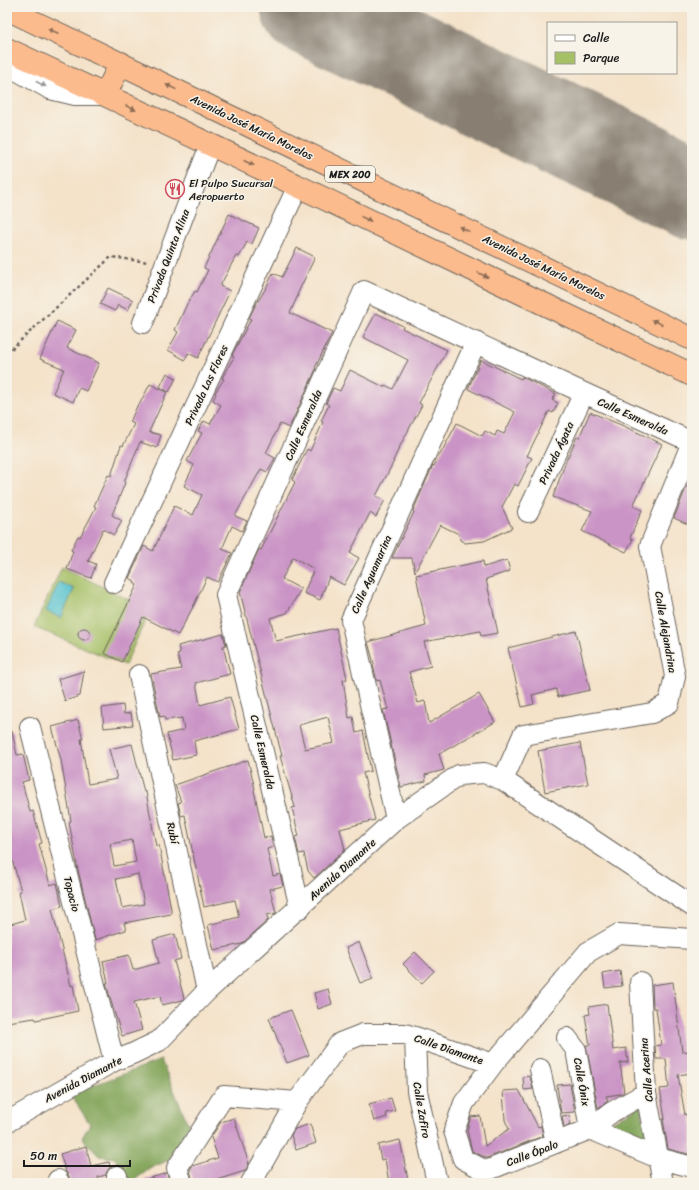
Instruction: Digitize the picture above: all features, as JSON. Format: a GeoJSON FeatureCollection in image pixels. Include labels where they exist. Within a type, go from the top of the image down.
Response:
{"type":"FeatureCollection","features":[{"type":"Feature","properties":{"kind":"highway","name":"Avenida José María Morelos"},"geometry":{"type":"LineString","coordinates":[[7,9],[692,339]]}},
{"type":"Feature","properties":{"kind":"highway","name":"MEX 200"},"geometry":{"type":"LineString","coordinates":[[7,49],[298,186],[692,375]]}},
{"type":"Feature","properties":{"kind":"highway"},"geometry":{"type":"LineString","coordinates":[[105,95],[121,63]]}},
{"type":"Feature","properties":{"kind":"street"},"geometry":{"type":"LineString","coordinates":[[7,66],[50,89],[75,95],[105,95]]}},
{"type":"Feature","properties":{"kind":"street","name":"Privada Quinta Alina"},"geometry":{"type":"LineString","coordinates":[[143,323],[210,145]]}},
{"type":"Feature","properties":{"kind":"street","name":"Privada Las Flores"},"geometry":{"type":"LineString","coordinates":[[114,583],[298,186]]}},
{"type":"Feature","properties":{"kind":"street","name":"Calle Esmeralda"},"geometry":{"type":"LineString","coordinates":[[300,908],[226,595],[364,291],[692,442]]}},
{"type":"Feature","properties":{"kind":"street","name":"Calle Aguamarina"},"geometry":{"type":"LineString","coordinates":[[396,819],[351,620],[476,342]]}},
{"type":"Feature","properties":{"kind":"street","name":"Privada Ágata"},"geometry":{"type":"LineString","coordinates":[[528,512],[584,393]]}},
{"type":"Feature","properties":{"kind":"street","name":"Calle Alejandrina"},"geometry":{"type":"LineString","coordinates":[[503,780],[523,735],[652,713],[669,703],[674,676],[650,546],[692,442]]}},
{"type":"Feature","properties":{"kind":"street","name":"Rubí"},"geometry":{"type":"LineString","coordinates":[[139,675],[207,991]]}},
{"type":"Feature","properties":{"kind":"street","name":"Topacio"},"geometry":{"type":"LineString","coordinates":[[30,727],[114,1061]]}},
{"type":"Feature","properties":{"kind":"street","name":"Avenida Diamante"},"geometry":{"type":"LineString","coordinates":[[7,1122],[114,1061],[159,1041],[207,991],[300,908],[396,819],[459,775],[484,773],[503,780],[692,906]]}},
{"type":"Feature","properties":{"kind":"street","name":"Calle Diamante"},"geometry":{"type":"LineString","coordinates":[[251,1183],[297,1102],[340,1043],[363,1034],[405,1034],[493,1064],[588,952],[619,934],[692,939]]}},
{"type":"Feature","properties":{"kind":"street","name":"Calle Acerina"},"geometry":{"type":"LineString","coordinates":[[640,982],[646,1093],[663,1183]]}},
{"type":"Feature","properties":{"kind":"street","name":"Calle Zafiro"},"geometry":{"type":"LineString","coordinates":[[415,1037],[417,1091],[437,1183]]}},
{"type":"Feature","properties":{"kind":"street","name":"Calle Ónix"},"geometry":{"type":"LineString","coordinates":[[567,1038],[576,1050],[590,1129]]}},
{"type":"Feature","properties":{"kind":"street","name":"Calle Ópalo"},"geometry":{"type":"LineString","coordinates":[[493,1064],[464,1103],[454,1131],[463,1159],[486,1171],[590,1129],[612,1112],[646,1093]]}},
{"type":"Feature","properties":{"kind":"street"},"geometry":{"type":"LineString","coordinates":[[540,1069],[556,1143]]}},
{"type":"Feature","properties":{"kind":"street"},"geometry":{"type":"LineString","coordinates":[[182,1183],[177,1168],[224,1096],[297,1102]]}},
{"type":"Feature","properties":{"kind":"street"},"geometry":{"type":"LineString","coordinates":[[590,1129],[658,1158],[692,1167]]}},
{"type":"Feature","properties":{"kind":"path"},"geometry":{"type":"LineString","coordinates":[[7,353],[110,257],[165,265]]}},
{"type":"Feature","properties":{"kind":"green space"},"geometry":{"type":"Polygon","coordinates":[[[62,567],[150,610],[125,665],[34,627],[62,567]]]}},
{"type":"Feature","properties":{"kind":"green space"},"geometry":{"type":"Polygon","coordinates":[[[161,1060],[189,1126],[169,1160],[151,1168],[130,1183],[127,1183],[115,1158],[99,1156],[82,1138],[90,1124],[70,1094],[161,1060]]]}},
{"type":"Feature","properties":{"kind":"green space"},"geometry":{"type":"Polygon","coordinates":[[[640,1106],[651,1147],[605,1126],[640,1106]]]}},
{"type":"Feature","properties":{"kind":"water"},"geometry":{"type":"Polygon","coordinates":[[[59,582],[74,589],[61,618],[46,611],[59,582]]]}},
{"type":"Feature","properties":{"kind":"building"},"geometry":{"type":"Polygon","coordinates":[[[229,214],[259,228],[252,244],[247,242],[239,257],[236,256],[220,286],[230,291],[198,358],[188,353],[185,360],[168,350],[178,332],[175,330],[187,304],[195,291],[197,292],[208,270],[204,268],[229,214]]]}},
{"type":"Feature","properties":{"kind":"building"},"geometry":{"type":"Polygon","coordinates":[[[297,248],[315,257],[290,313],[332,333],[289,428],[280,424],[266,453],[275,458],[267,472],[261,469],[235,516],[247,521],[242,531],[232,526],[222,549],[232,553],[218,582],[207,577],[178,635],[143,617],[122,662],[104,653],[137,585],[134,583],[135,581],[129,578],[144,546],[153,551],[174,506],[193,515],[202,495],[184,486],[194,465],[187,461],[202,433],[198,431],[204,421],[210,424],[221,405],[213,400],[216,394],[215,393],[224,379],[222,378],[234,357],[232,356],[233,353],[251,319],[249,318],[255,306],[273,273],[282,277],[297,248]]]}},
{"type":"Feature","properties":{"kind":"building"},"geometry":{"type":"Polygon","coordinates":[[[108,288],[133,300],[128,310],[118,305],[115,311],[100,304],[108,288]]]}},
{"type":"Feature","properties":{"kind":"building"},"geometry":{"type":"Polygon","coordinates":[[[376,313],[403,326],[402,328],[447,350],[419,403],[422,405],[376,496],[385,500],[376,517],[370,513],[350,553],[359,558],[344,585],[329,577],[320,600],[304,593],[314,569],[293,557],[282,579],[301,589],[287,613],[270,618],[276,641],[336,628],[347,679],[343,680],[349,718],[353,717],[356,733],[363,731],[371,771],[363,773],[375,820],[340,829],[345,850],[314,878],[308,871],[304,853],[299,854],[295,837],[299,836],[292,808],[295,807],[280,756],[282,756],[240,592],[259,549],[261,550],[295,482],[292,480],[307,449],[310,451],[323,422],[321,421],[329,405],[326,403],[333,388],[340,391],[350,370],[384,387],[385,385],[393,389],[408,360],[363,337],[376,313]],[[328,717],[299,725],[305,749],[334,743],[328,717]]]}},
{"type":"Feature","properties":{"kind":"building"},"geometry":{"type":"Polygon","coordinates":[[[57,321],[76,330],[67,348],[99,363],[86,391],[79,388],[73,402],[53,393],[64,369],[40,359],[57,321]]]}},
{"type":"Feature","properties":{"kind":"building"},"geometry":{"type":"Polygon","coordinates":[[[481,360],[521,379],[522,377],[556,394],[552,400],[558,403],[553,413],[549,411],[527,456],[532,458],[518,486],[514,484],[502,507],[512,528],[484,541],[465,543],[460,540],[459,534],[440,525],[415,572],[412,558],[392,558],[414,512],[413,511],[433,465],[434,466],[457,423],[482,436],[485,431],[495,436],[497,431],[504,434],[515,412],[468,389],[481,360]]]}},
{"type":"Feature","properties":{"kind":"building"},"geometry":{"type":"Polygon","coordinates":[[[167,373],[176,378],[169,392],[160,387],[167,373]]]}},
{"type":"Feature","properties":{"kind":"building"},"geometry":{"type":"Polygon","coordinates":[[[150,384],[167,392],[149,432],[161,435],[157,448],[140,442],[112,515],[122,521],[114,535],[103,529],[88,561],[96,564],[91,578],[67,569],[73,551],[71,550],[78,536],[80,537],[96,507],[94,506],[108,475],[111,476],[121,445],[123,446],[134,424],[130,422],[138,404],[139,405],[150,384]]]}},
{"type":"Feature","properties":{"kind":"building"},"geometry":{"type":"Polygon","coordinates":[[[590,412],[662,444],[633,506],[642,510],[630,538],[633,539],[626,552],[582,531],[592,511],[553,497],[566,461],[577,437],[579,438],[590,412]]]}},
{"type":"Feature","properties":{"kind":"building"},"geometry":{"type":"Polygon","coordinates":[[[692,477],[692,526],[674,518],[692,477]]]}},
{"type":"Feature","properties":{"kind":"building"},"geometry":{"type":"Polygon","coordinates":[[[507,560],[510,571],[486,579],[498,633],[481,636],[480,631],[424,642],[431,666],[409,672],[418,703],[425,701],[429,723],[479,694],[495,722],[439,754],[444,770],[425,775],[426,781],[401,787],[383,710],[388,709],[380,680],[377,681],[368,642],[426,626],[416,575],[483,561],[484,567],[507,560]]]}},
{"type":"Feature","properties":{"kind":"building"},"geometry":{"type":"Polygon","coordinates":[[[86,628],[89,629],[89,639],[82,640],[79,639],[78,632],[79,629],[86,628]]]}},
{"type":"Feature","properties":{"kind":"building"},"geometry":{"type":"Polygon","coordinates":[[[576,631],[590,690],[558,697],[556,689],[532,695],[534,704],[522,707],[508,648],[576,631]]]}},
{"type":"Feature","properties":{"kind":"building"},"geometry":{"type":"Polygon","coordinates":[[[223,634],[226,645],[223,646],[230,674],[196,683],[200,705],[230,697],[239,729],[194,741],[196,755],[173,760],[167,734],[184,730],[182,718],[165,720],[164,716],[160,717],[151,674],[181,669],[177,654],[180,653],[178,646],[223,634]]]}},
{"type":"Feature","properties":{"kind":"building"},"geometry":{"type":"Polygon","coordinates":[[[84,671],[80,696],[65,701],[58,679],[84,671]]]}},
{"type":"Feature","properties":{"kind":"building"},"geometry":{"type":"Polygon","coordinates":[[[123,705],[124,714],[131,713],[133,725],[104,728],[102,708],[123,705]]]}},
{"type":"Feature","properties":{"kind":"building"},"geometry":{"type":"Polygon","coordinates":[[[78,720],[83,739],[81,739],[88,784],[117,779],[109,749],[132,744],[144,792],[146,792],[156,846],[159,845],[171,914],[124,923],[126,930],[95,940],[78,870],[69,822],[71,821],[61,760],[52,727],[78,720]],[[132,840],[110,844],[114,866],[136,862],[132,840]],[[138,874],[116,879],[122,908],[144,904],[138,874]]]}},
{"type":"Feature","properties":{"kind":"building"},"geometry":{"type":"Polygon","coordinates":[[[7,731],[12,731],[17,755],[23,754],[29,780],[22,782],[30,812],[33,811],[42,843],[39,844],[50,885],[57,883],[62,906],[52,909],[71,986],[73,985],[78,1011],[36,1020],[35,1018],[7,1022],[7,925],[25,920],[19,892],[21,891],[10,852],[7,853],[7,731]]]}},
{"type":"Feature","properties":{"kind":"building"},"geometry":{"type":"Polygon","coordinates":[[[580,743],[588,784],[545,792],[538,751],[580,743]]]}},
{"type":"Feature","properties":{"kind":"building"},"geometry":{"type":"Polygon","coordinates":[[[248,760],[264,838],[271,836],[273,847],[267,849],[273,876],[280,874],[283,886],[270,889],[276,913],[267,915],[268,920],[242,944],[214,950],[208,925],[239,917],[235,900],[204,907],[185,815],[181,816],[178,803],[181,802],[175,785],[248,760]]]}},
{"type":"Feature","properties":{"kind":"building"},"geometry":{"type":"Polygon","coordinates":[[[175,934],[181,959],[174,961],[184,998],[183,1000],[162,1005],[160,996],[134,1002],[142,1030],[122,1036],[106,983],[108,983],[103,961],[129,955],[133,970],[159,963],[153,940],[175,934]]]}},
{"type":"Feature","properties":{"kind":"building"},"geometry":{"type":"Polygon","coordinates":[[[359,942],[373,978],[360,983],[346,948],[359,942]]]}},
{"type":"Feature","properties":{"kind":"building"},"geometry":{"type":"Polygon","coordinates":[[[415,952],[434,971],[422,983],[403,964],[415,952]]]}},
{"type":"Feature","properties":{"kind":"building"},"geometry":{"type":"Polygon","coordinates":[[[620,971],[622,986],[605,988],[603,974],[620,971]]]}},
{"type":"Feature","properties":{"kind":"building"},"geometry":{"type":"Polygon","coordinates":[[[673,982],[682,1052],[690,1051],[692,1073],[678,1075],[685,1115],[692,1114],[692,1155],[668,1149],[660,1089],[669,1088],[666,1059],[656,1059],[655,1046],[661,1045],[656,1008],[653,1008],[652,985],[673,982]]]}},
{"type":"Feature","properties":{"kind":"building"},"geometry":{"type":"Polygon","coordinates":[[[328,989],[332,1004],[318,1009],[314,993],[328,989]]]}},
{"type":"Feature","properties":{"kind":"building"},"geometry":{"type":"Polygon","coordinates":[[[607,1004],[613,1050],[626,1048],[628,1062],[620,1063],[624,1092],[606,1096],[608,1101],[598,1108],[586,1045],[590,1045],[585,1015],[590,1014],[589,1007],[607,1004]]]}},
{"type":"Feature","properties":{"kind":"building"},"geometry":{"type":"Polygon","coordinates":[[[291,1010],[309,1055],[287,1063],[269,1018],[291,1010]]]}},
{"type":"Feature","properties":{"kind":"building"},"geometry":{"type":"Polygon","coordinates":[[[530,1076],[533,1089],[524,1090],[523,1077],[530,1076]]]}},
{"type":"Feature","properties":{"kind":"building"},"geometry":{"type":"Polygon","coordinates":[[[570,1084],[575,1112],[561,1113],[557,1085],[570,1084]]]}},
{"type":"Feature","properties":{"kind":"building"},"geometry":{"type":"Polygon","coordinates":[[[519,1090],[538,1127],[541,1126],[543,1136],[487,1158],[472,1151],[467,1130],[471,1117],[480,1116],[485,1146],[509,1129],[505,1120],[503,1091],[519,1090]]]}},
{"type":"Feature","properties":{"kind":"building"},"geometry":{"type":"Polygon","coordinates":[[[391,1098],[395,1111],[386,1113],[387,1117],[374,1121],[369,1104],[391,1098]]]}},
{"type":"Feature","properties":{"kind":"building"},"geometry":{"type":"Polygon","coordinates":[[[569,1115],[570,1125],[564,1127],[562,1116],[569,1115]]]}},
{"type":"Feature","properties":{"kind":"building"},"geometry":{"type":"Polygon","coordinates":[[[234,1118],[249,1164],[245,1171],[207,1183],[193,1183],[190,1170],[192,1166],[218,1158],[211,1137],[221,1122],[234,1118]]]}},
{"type":"Feature","properties":{"kind":"building"},"geometry":{"type":"Polygon","coordinates":[[[310,1124],[316,1143],[296,1150],[291,1135],[295,1129],[310,1124]]]}},
{"type":"Feature","properties":{"kind":"building"},"geometry":{"type":"Polygon","coordinates":[[[400,1140],[408,1180],[389,1183],[385,1159],[381,1160],[378,1145],[400,1140]]]}},
{"type":"Feature","properties":{"kind":"building"},"geometry":{"type":"Polygon","coordinates":[[[86,1146],[91,1166],[109,1162],[110,1167],[106,1175],[98,1177],[99,1183],[70,1183],[69,1176],[66,1172],[60,1154],[86,1146]]]}},
{"type":"Feature","properties":{"kind":"building"},"geometry":{"type":"Polygon","coordinates":[[[167,1173],[170,1183],[145,1183],[144,1180],[167,1173]]]}},
{"type":"Feature","properties":{"kind":"runway"},"geometry":{"type":"LineString","coordinates":[[308,7],[692,192]]}},
{"type":"Feature","properties":{"kind":"place","name":"El Pulpo Sucursal Aeropuerto"},"geometry":{"type":"Point","coordinates":[175,189]}}]}
